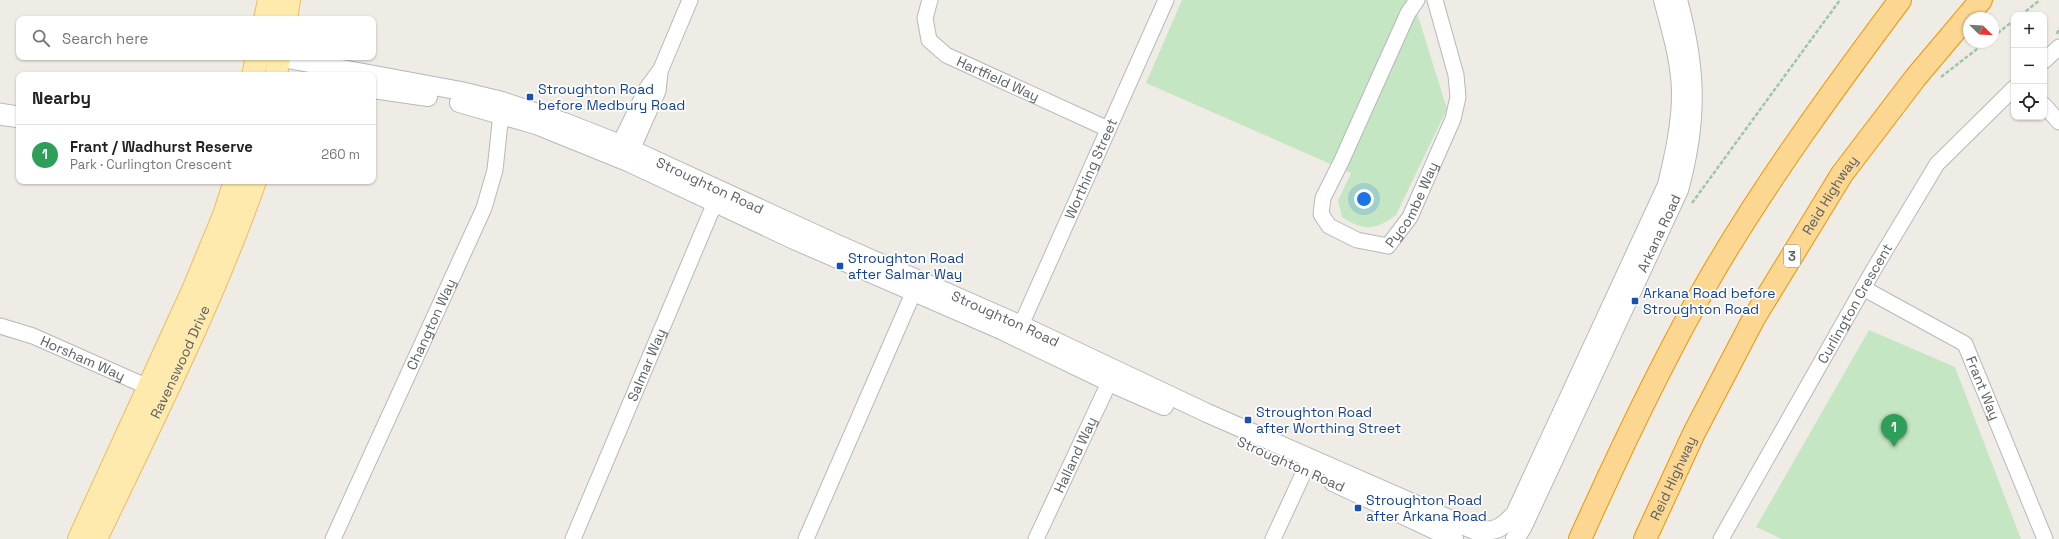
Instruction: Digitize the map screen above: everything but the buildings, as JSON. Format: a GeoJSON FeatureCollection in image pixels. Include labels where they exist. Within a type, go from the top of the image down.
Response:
{"type":"FeatureCollection","features":[{"type":"Feature","properties":{"kind":"highway"},"geometry":{"type":"LineString","coordinates":[[1580,539],[1653,386],[1711,276],[1769,182],[1833,90],[1900,0]]}},
{"type":"Feature","properties":{"kind":"highway","name":"Reid Highway"},"geometry":{"type":"LineString","coordinates":[[1645,539],[1694,432],[1754,318],[1842,174],[1916,77],[1981,0]]}},
{"type":"Feature","properties":{"kind":"main road"},"geometry":{"type":"LineString","coordinates":[[266,16],[270,0]]}},
{"type":"Feature","properties":{"kind":"main road"},"geometry":{"type":"LineString","coordinates":[[286,16],[289,0]]}},
{"type":"Feature","properties":{"kind":"main road"},"geometry":{"type":"LineString","coordinates":[[276,72],[278,60]]}},
{"type":"Feature","properties":{"kind":"main road"},"geometry":{"type":"LineString","coordinates":[[0,114],[16,117]]}},
{"type":"Feature","properties":{"kind":"main road"},"geometry":{"type":"LineString","coordinates":[[0,124],[16,127]]}},
{"type":"Feature","properties":{"kind":"main road","name":"Ravenswood Drive"},"geometry":{"type":"LineString","coordinates":[[96,539],[157,391],[234,184]]}},
{"type":"Feature","properties":{"kind":"main road","name":"Ravenswood Drive"},"geometry":{"type":"LineString","coordinates":[[79,539],[157,391],[239,226],[255,184]]}},
{"type":"Feature","properties":{"kind":"street"},"geometry":{"type":"LineString","coordinates":[[623,153],[647,88],[661,68],[690,0]]}},
{"type":"Feature","properties":{"kind":"street","name":"Hartfield Way"},"geometry":{"type":"LineString","coordinates":[[930,0],[925,18],[929,40],[946,55],[1108,129]]}},
{"type":"Feature","properties":{"kind":"street","name":"Worthing Street"},"geometry":{"type":"LineString","coordinates":[[1018,331],[1166,0]]}},
{"type":"Feature","properties":{"kind":"street","name":"Pycombe Way"},"geometry":{"type":"LineString","coordinates":[[1417,0],[1408,13],[1341,162],[1323,198],[1322,214],[1329,226],[1356,240],[1388,246],[1410,216],[1453,119],[1458,98],[1456,75],[1435,0]]}},
{"type":"Feature","properties":{"kind":"street","name":"Arkana Road"},"geometry":{"type":"LineString","coordinates":[[1514,514],[1667,186],[1676,144],[1681,93],[1673,40],[1663,0]]}},
{"type":"Feature","properties":{"kind":"street","name":"Arkana Road"},"geometry":{"type":"LineString","coordinates":[[1516,539],[1527,519],[1679,190],[1689,151],[1693,124],[1694,99],[1690,51],[1678,0]]}},
{"type":"Feature","properties":{"kind":"street"},"geometry":{"type":"LineString","coordinates":[[2047,57],[2059,47]]}},
{"type":"Feature","properties":{"kind":"street","name":"Stroughton Road"},"geometry":{"type":"LineString","coordinates":[[294,60],[359,72]]}},
{"type":"Feature","properties":{"kind":"street"},"geometry":{"type":"LineString","coordinates":[[254,68],[266,72]]}},
{"type":"Feature","properties":{"kind":"street","name":"Stroughton Road"},"geometry":{"type":"LineString","coordinates":[[376,75],[461,91],[501,108]]}},
{"type":"Feature","properties":{"kind":"street","name":"Stroughton Road"},"geometry":{"type":"LineString","coordinates":[[376,89],[501,108],[564,122],[623,153],[916,287],[1018,331],[1112,376],[1308,464],[1474,530],[1491,535],[1506,524],[1514,514]]}},
{"type":"Feature","properties":{"kind":"street","name":"Curlington Crescent"},"geometry":{"type":"LineString","coordinates":[[1721,539],[1863,288],[1937,164],[2011,91]]}},
{"type":"Feature","properties":{"kind":"street","name":"Changton Way"},"geometry":{"type":"LineString","coordinates":[[333,539],[484,208],[494,170],[501,108]]}},
{"type":"Feature","properties":{"kind":"street"},"geometry":{"type":"LineString","coordinates":[[2047,108],[2059,122]]}},
{"type":"Feature","properties":{"kind":"street","name":"Salmar Way"},"geometry":{"type":"LineString","coordinates":[[574,539],[718,196]]}},
{"type":"Feature","properties":{"kind":"street"},"geometry":{"type":"LineString","coordinates":[[806,539],[916,287]]}},
{"type":"Feature","properties":{"kind":"street","name":"Frant Way"},"geometry":{"type":"LineString","coordinates":[[1863,288],[1965,344],[2045,539]]}},
{"type":"Feature","properties":{"kind":"street","name":"Horsham Way"},"geometry":{"type":"LineString","coordinates":[[0,326],[33,336],[157,391]]}},
{"type":"Feature","properties":{"kind":"street","name":"Halland Way"},"geometry":{"type":"LineString","coordinates":[[1036,539],[1112,376]]}},
{"type":"Feature","properties":{"kind":"street"},"geometry":{"type":"LineString","coordinates":[[1274,539],[1308,464]]}},
{"type":"Feature","properties":{"kind":"street","name":"Stroughton Road"},"geometry":{"type":"LineString","coordinates":[[1308,464],[1454,539]]}},
{"type":"Feature","properties":{"kind":"path"},"geometry":{"type":"LineString","coordinates":[[1688,209],[1840,0]]}},
{"type":"Feature","properties":{"kind":"path"},"geometry":{"type":"LineString","coordinates":[[2025,12],[2040,0]]}},
{"type":"Feature","properties":{"kind":"path"},"geometry":{"type":"LineString","coordinates":[[1999,32],[2011,22]]}},
{"type":"Feature","properties":{"kind":"green space"},"geometry":{"type":"Polygon","coordinates":[[[1182,0],[1413,0],[1447,109],[1396,215],[1381,224],[1369,227],[1363,227],[1350,222],[1342,217],[1338,201],[1351,173],[1146,83],[1182,0]]]}},
{"type":"Feature","properties":{"kind":"green space"},"geometry":{"type":"Polygon","coordinates":[[[1869,330],[1955,367],[2021,539],[1782,539],[1756,527],[1869,330]]]}},
{"type":"Feature","properties":{"kind":"place","name":"Stroughton Road before Medbury Road"},"geometry":{"type":"Point","coordinates":[530,97]}},
{"type":"Feature","properties":{"kind":"place","name":"Stroughton Road after Salmar Way"},"geometry":{"type":"Point","coordinates":[840,266]}},
{"type":"Feature","properties":{"kind":"place","name":"Arkana Road before Stroughton Road"},"geometry":{"type":"Point","coordinates":[1635,301]}},
{"type":"Feature","properties":{"kind":"place","name":"Stroughton Road after Worthing Street"},"geometry":{"type":"Point","coordinates":[1248,420]}},
{"type":"Feature","properties":{"kind":"place","name":"Frant / Wadhurst Reserve"},"geometry":{"type":"Point","coordinates":[1894,447]}},
{"type":"Feature","properties":{"kind":"place","name":"Stroughton Road after Arkana Road"},"geometry":{"type":"Point","coordinates":[1358,508]}}]}
